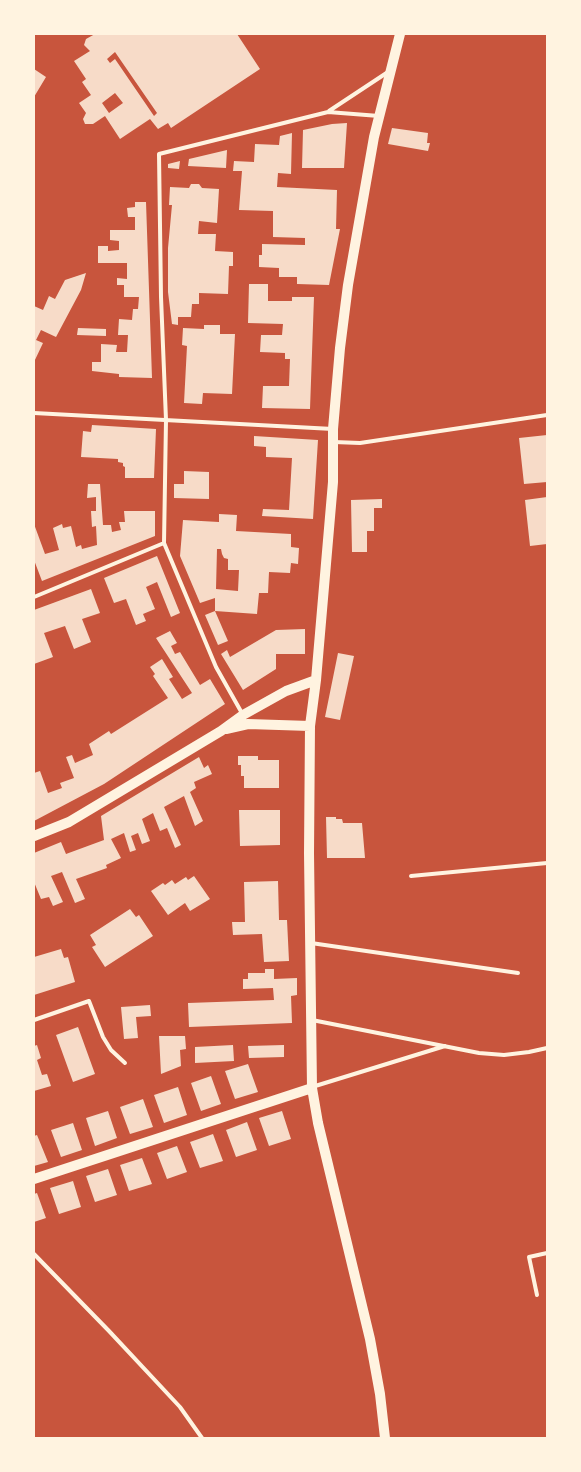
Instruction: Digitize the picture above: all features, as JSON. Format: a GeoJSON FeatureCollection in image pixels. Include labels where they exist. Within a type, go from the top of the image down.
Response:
{"type":"FeatureCollection","features":[{"type":"Feature","properties":{"kind":"main road"},"geometry":{"type":"LineString","coordinates":[[385,1438],[380,1394],[370,1339],[318,1123],[312,1088],[309,853],[310,726],[316,680],[332,482],[333,429],[340,348],[348,285],[379,116],[400,34]]}},
{"type":"Feature","properties":{"kind":"main road"},"geometry":{"type":"LineString","coordinates":[[34,836],[68,822],[221,731],[243,715],[286,691],[316,680]]}},
{"type":"Feature","properties":{"kind":"main road"},"geometry":{"type":"LineString","coordinates":[[221,731],[248,724],[310,726]]}},
{"type":"Feature","properties":{"kind":"main road"},"geometry":{"type":"LineString","coordinates":[[34,1179],[312,1088]]}},
{"type":"Feature","properties":{"kind":"street"},"geometry":{"type":"LineString","coordinates":[[328,112],[390,71]]}},
{"type":"Feature","properties":{"kind":"street"},"geometry":{"type":"LineString","coordinates":[[243,715],[216,667],[164,543],[166,420],[161,297],[159,154],[328,112],[379,116]]}},
{"type":"Feature","properties":{"kind":"street"},"geometry":{"type":"LineString","coordinates":[[34,413],[333,429]]}},
{"type":"Feature","properties":{"kind":"street"},"geometry":{"type":"LineString","coordinates":[[333,442],[360,443],[547,415]]}},
{"type":"Feature","properties":{"kind":"street"},"geometry":{"type":"LineString","coordinates":[[34,597],[164,543]]}},
{"type":"Feature","properties":{"kind":"street"},"geometry":{"type":"LineString","coordinates":[[412,876],[547,863]]}},
{"type":"Feature","properties":{"kind":"street"},"geometry":{"type":"LineString","coordinates":[[310,943],[518,973]]}},
{"type":"Feature","properties":{"kind":"street"},"geometry":{"type":"LineString","coordinates":[[34,1020],[89,1001],[103,1037],[111,1050],[125,1063]]}},
{"type":"Feature","properties":{"kind":"street"},"geometry":{"type":"LineString","coordinates":[[312,1020],[479,1053],[504,1055],[547,1048]]}},
{"type":"Feature","properties":{"kind":"street"},"geometry":{"type":"LineString","coordinates":[[312,1088],[447,1046]]}},
{"type":"Feature","properties":{"kind":"street"},"geometry":{"type":"LineString","coordinates":[[537,1295],[530,1258],[547,1253]]}},
{"type":"Feature","properties":{"kind":"street"},"geometry":{"type":"LineString","coordinates":[[34,1254],[180,1407],[202,1438]]}},
{"type":"Feature","properties":{"kind":"building"},"geometry":{"type":"Polygon","coordinates":[[[95,34],[237,34],[260,69],[171,128],[168,123],[158,129],[150,119],[120,139],[105,116],[93,124],[85,124],[83,119],[86,113],[79,103],[91,95],[82,82],[86,79],[74,61],[90,51],[84,45],[86,39],[95,34]],[[115,52],[107,59],[110,63],[115,59],[154,116],[157,113],[115,52]],[[115,93],[102,103],[109,113],[123,103],[115,93]]]}},
{"type":"Feature","properties":{"kind":"building"},"geometry":{"type":"Polygon","coordinates":[[[34,69],[46,77],[34,97],[34,69]]]}},
{"type":"Feature","properties":{"kind":"building"},"geometry":{"type":"Polygon","coordinates":[[[347,123],[344,168],[302,168],[303,130],[332,124],[347,123]]]}},
{"type":"Feature","properties":{"kind":"building"},"geometry":{"type":"Polygon","coordinates":[[[392,128],[428,133],[427,143],[430,143],[428,151],[388,144],[392,128]]]}},
{"type":"Feature","properties":{"kind":"building"},"geometry":{"type":"Polygon","coordinates":[[[292,133],[291,174],[278,173],[277,187],[337,190],[336,229],[340,229],[329,285],[297,284],[297,277],[279,277],[279,268],[259,267],[259,255],[262,255],[262,244],[305,245],[305,238],[273,237],[273,211],[239,210],[242,171],[233,171],[234,161],[254,162],[255,144],[279,145],[280,136],[292,133]]]}},
{"type":"Feature","properties":{"kind":"building"},"geometry":{"type":"Polygon","coordinates":[[[227,150],[226,168],[188,166],[189,159],[227,150]]]}},
{"type":"Feature","properties":{"kind":"building"},"geometry":{"type":"Polygon","coordinates":[[[180,161],[179,169],[168,168],[168,164],[180,161]]]}},
{"type":"Feature","properties":{"kind":"building"},"geometry":{"type":"Polygon","coordinates":[[[191,184],[199,184],[202,188],[219,189],[217,223],[199,221],[198,234],[216,234],[215,251],[233,252],[233,266],[229,266],[228,294],[199,293],[199,304],[192,304],[191,317],[178,317],[178,325],[172,324],[168,292],[168,248],[172,205],[169,205],[170,187],[189,188],[191,184]]]}},
{"type":"Feature","properties":{"kind":"building"},"geometry":{"type":"Polygon","coordinates":[[[135,202],[146,202],[152,378],[119,377],[119,374],[92,371],[92,362],[101,362],[101,344],[117,345],[116,352],[127,352],[128,335],[118,335],[119,319],[132,320],[133,309],[138,309],[139,297],[124,297],[124,285],[117,285],[117,278],[127,279],[127,263],[98,263],[98,246],[108,246],[108,251],[119,250],[119,241],[110,240],[110,230],[135,230],[135,217],[128,217],[127,208],[135,207],[135,202]]]}},
{"type":"Feature","properties":{"kind":"building"},"geometry":{"type":"Polygon","coordinates":[[[86,273],[81,290],[56,337],[41,330],[36,340],[43,343],[34,362],[34,306],[43,310],[49,296],[55,299],[65,280],[86,273]]]}},
{"type":"Feature","properties":{"kind":"building"},"geometry":{"type":"Polygon","coordinates":[[[249,284],[268,284],[268,301],[292,301],[292,297],[314,297],[310,409],[262,408],[263,386],[289,386],[290,359],[285,359],[285,353],[260,352],[261,335],[282,335],[283,324],[248,323],[249,284]]]}},
{"type":"Feature","properties":{"kind":"building"},"geometry":{"type":"Polygon","coordinates":[[[204,325],[220,325],[220,334],[235,334],[232,394],[203,393],[202,404],[184,403],[187,346],[182,345],[183,328],[204,329],[204,325]]]}},
{"type":"Feature","properties":{"kind":"building"},"geometry":{"type":"Polygon","coordinates":[[[78,328],[106,329],[106,336],[77,335],[78,328]]]}},
{"type":"Feature","properties":{"kind":"building"},"geometry":{"type":"Polygon","coordinates":[[[92,425],[156,429],[154,478],[125,478],[125,467],[123,466],[123,463],[118,462],[118,459],[81,457],[83,431],[91,432],[92,425]]]}},
{"type":"Feature","properties":{"kind":"building"},"geometry":{"type":"Polygon","coordinates":[[[547,435],[547,482],[524,484],[519,438],[547,435]]]}},
{"type":"Feature","properties":{"kind":"building"},"geometry":{"type":"Polygon","coordinates":[[[254,436],[318,440],[313,519],[262,516],[263,509],[289,510],[292,458],[266,457],[266,447],[254,446],[254,436]]]}},
{"type":"Feature","properties":{"kind":"building"},"geometry":{"type":"Polygon","coordinates":[[[184,471],[209,472],[209,499],[174,498],[174,484],[184,484],[184,471]]]}},
{"type":"Feature","properties":{"kind":"building"},"geometry":{"type":"Polygon","coordinates":[[[88,484],[100,484],[103,525],[111,525],[112,532],[121,530],[119,522],[125,522],[124,511],[155,511],[155,536],[42,581],[34,560],[34,524],[45,554],[59,550],[53,528],[62,524],[63,528],[71,526],[76,547],[81,545],[82,549],[97,545],[96,526],[92,527],[91,511],[96,511],[96,497],[87,498],[88,484]]]}},
{"type":"Feature","properties":{"kind":"building"},"geometry":{"type":"Polygon","coordinates":[[[547,497],[547,544],[530,546],[525,500],[547,497]]]}},
{"type":"Feature","properties":{"kind":"building"},"geometry":{"type":"Polygon","coordinates":[[[382,499],[382,508],[374,508],[374,531],[367,531],[367,552],[352,552],[351,500],[382,499]]]}},
{"type":"Feature","properties":{"kind":"building"},"geometry":{"type":"Polygon","coordinates":[[[219,514],[237,515],[236,531],[291,534],[291,547],[299,548],[298,564],[291,563],[290,573],[269,572],[268,593],[259,593],[257,614],[215,611],[215,598],[200,603],[180,556],[183,520],[219,522],[219,514]],[[217,549],[216,589],[238,591],[239,570],[228,570],[228,559],[224,558],[221,549],[217,549]]]}},
{"type":"Feature","properties":{"kind":"building"},"geometry":{"type":"Polygon","coordinates":[[[157,556],[180,613],[171,617],[157,582],[146,587],[155,609],[143,614],[146,621],[136,625],[126,599],[114,603],[104,578],[157,556]]]}},
{"type":"Feature","properties":{"kind":"building"},"geometry":{"type":"Polygon","coordinates":[[[91,589],[100,613],[82,619],[91,642],[74,649],[65,626],[44,633],[53,657],[34,664],[34,610],[91,589]]]}},
{"type":"Feature","properties":{"kind":"building"},"geometry":{"type":"Polygon","coordinates":[[[215,611],[228,641],[218,645],[205,615],[215,611]]]}},
{"type":"Feature","properties":{"kind":"building"},"geometry":{"type":"Polygon","coordinates":[[[305,629],[305,654],[276,654],[276,669],[243,690],[221,654],[227,650],[230,657],[276,630],[305,629]]]}},
{"type":"Feature","properties":{"kind":"building"},"geometry":{"type":"Polygon","coordinates":[[[170,631],[177,643],[171,646],[175,654],[180,652],[200,685],[210,679],[225,704],[104,784],[34,821],[34,773],[40,771],[48,793],[62,788],[60,783],[74,778],[66,757],[72,755],[75,763],[93,755],[89,744],[109,731],[111,734],[168,698],[153,676],[155,674],[150,667],[162,659],[173,677],[169,679],[182,699],[192,693],[156,638],[170,631]]]}},
{"type":"Feature","properties":{"kind":"building"},"geometry":{"type":"Polygon","coordinates":[[[338,653],[354,656],[340,720],[325,717],[338,653]]]}},
{"type":"Feature","properties":{"kind":"building"},"geometry":{"type":"Polygon","coordinates":[[[238,756],[258,756],[258,760],[279,760],[279,788],[244,788],[244,776],[241,776],[241,765],[238,765],[238,756]]]}},
{"type":"Feature","properties":{"kind":"building"},"geometry":{"type":"Polygon","coordinates":[[[199,757],[204,768],[208,765],[212,774],[194,782],[196,788],[190,792],[203,821],[195,826],[184,796],[164,807],[181,845],[175,848],[167,828],[160,831],[153,813],[142,819],[150,841],[142,844],[138,833],[131,836],[136,850],[130,852],[124,833],[111,839],[121,858],[106,865],[107,868],[76,879],[85,899],[75,903],[62,872],[51,876],[63,902],[53,906],[49,897],[41,899],[34,882],[34,853],[61,842],[66,854],[104,840],[101,816],[199,757]]]}},
{"type":"Feature","properties":{"kind":"building"},"geometry":{"type":"Polygon","coordinates":[[[239,810],[280,810],[280,845],[240,846],[239,810]]]}},
{"type":"Feature","properties":{"kind":"building"},"geometry":{"type":"Polygon","coordinates":[[[326,817],[336,817],[336,819],[342,819],[343,823],[362,823],[365,858],[327,858],[326,817]]]}},
{"type":"Feature","properties":{"kind":"building"},"geometry":{"type":"Polygon","coordinates":[[[194,876],[210,899],[190,911],[185,903],[168,915],[151,891],[163,883],[165,885],[172,880],[175,884],[186,877],[188,880],[194,876]]]}},
{"type":"Feature","properties":{"kind":"building"},"geometry":{"type":"Polygon","coordinates":[[[278,881],[279,920],[287,920],[289,961],[264,962],[262,934],[233,935],[232,922],[245,922],[244,882],[278,881]]]}},
{"type":"Feature","properties":{"kind":"building"},"geometry":{"type":"Polygon","coordinates":[[[130,909],[136,917],[139,915],[153,936],[105,967],[92,947],[96,945],[90,935],[130,909]]]}},
{"type":"Feature","properties":{"kind":"building"},"geometry":{"type":"Polygon","coordinates":[[[61,949],[64,958],[68,957],[75,982],[34,995],[34,957],[61,949]]]}},
{"type":"Feature","properties":{"kind":"building"},"geometry":{"type":"Polygon","coordinates":[[[265,969],[274,969],[274,979],[297,978],[297,995],[291,996],[292,1023],[189,1027],[188,1003],[274,1000],[273,988],[243,989],[243,979],[248,979],[248,973],[265,973],[265,969]]]}},
{"type":"Feature","properties":{"kind":"building"},"geometry":{"type":"Polygon","coordinates":[[[150,1005],[151,1016],[136,1017],[138,1038],[124,1039],[121,1007],[150,1005]]]}},
{"type":"Feature","properties":{"kind":"building"},"geometry":{"type":"Polygon","coordinates":[[[78,1027],[95,1074],[73,1082],[56,1035],[78,1027]]]}},
{"type":"Feature","properties":{"kind":"building"},"geometry":{"type":"Polygon","coordinates":[[[159,1036],[185,1036],[186,1049],[180,1050],[181,1066],[161,1074],[159,1036]]]}},
{"type":"Feature","properties":{"kind":"building"},"geometry":{"type":"Polygon","coordinates":[[[37,1045],[41,1058],[37,1060],[42,1075],[47,1074],[51,1086],[34,1091],[34,1046],[37,1045]]]}},
{"type":"Feature","properties":{"kind":"building"},"geometry":{"type":"Polygon","coordinates":[[[233,1045],[234,1061],[195,1063],[195,1047],[233,1045]]]}},
{"type":"Feature","properties":{"kind":"building"},"geometry":{"type":"Polygon","coordinates":[[[284,1045],[284,1057],[249,1058],[248,1046],[284,1045]]]}},
{"type":"Feature","properties":{"kind":"building"},"geometry":{"type":"Polygon","coordinates":[[[248,1064],[258,1092],[235,1099],[225,1071],[248,1064]]]}},
{"type":"Feature","properties":{"kind":"building"},"geometry":{"type":"Polygon","coordinates":[[[211,1076],[221,1104],[201,1111],[191,1083],[211,1076]]]}},
{"type":"Feature","properties":{"kind":"building"},"geometry":{"type":"Polygon","coordinates":[[[178,1087],[187,1115],[164,1123],[154,1095],[178,1087]]]}},
{"type":"Feature","properties":{"kind":"building"},"geometry":{"type":"Polygon","coordinates":[[[143,1099],[153,1127],[130,1134],[120,1107],[143,1099]]]}},
{"type":"Feature","properties":{"kind":"building"},"geometry":{"type":"Polygon","coordinates":[[[108,1111],[117,1138],[95,1146],[86,1118],[108,1111]]]}},
{"type":"Feature","properties":{"kind":"building"},"geometry":{"type":"Polygon","coordinates":[[[282,1111],[291,1139],[269,1146],[259,1118],[282,1111]]]}},
{"type":"Feature","properties":{"kind":"building"},"geometry":{"type":"Polygon","coordinates":[[[247,1122],[257,1150],[236,1157],[226,1130],[247,1122]]]}},
{"type":"Feature","properties":{"kind":"building"},"geometry":{"type":"Polygon","coordinates":[[[73,1123],[82,1150],[61,1157],[51,1130],[73,1123]]]}},
{"type":"Feature","properties":{"kind":"building"},"geometry":{"type":"Polygon","coordinates":[[[213,1134],[223,1161],[200,1168],[190,1142],[213,1134]]]}},
{"type":"Feature","properties":{"kind":"building"},"geometry":{"type":"Polygon","coordinates":[[[37,1135],[48,1162],[34,1166],[34,1136],[37,1135]]]}},
{"type":"Feature","properties":{"kind":"building"},"geometry":{"type":"Polygon","coordinates":[[[177,1146],[187,1172],[167,1179],[157,1153],[177,1146]]]}},
{"type":"Feature","properties":{"kind":"building"},"geometry":{"type":"Polygon","coordinates":[[[142,1158],[152,1184],[129,1191],[120,1165],[142,1158]]]}},
{"type":"Feature","properties":{"kind":"building"},"geometry":{"type":"Polygon","coordinates":[[[108,1169],[117,1195],[95,1202],[86,1176],[108,1169]]]}},
{"type":"Feature","properties":{"kind":"building"},"geometry":{"type":"Polygon","coordinates":[[[73,1181],[81,1207],[59,1214],[50,1188],[73,1181]]]}},
{"type":"Feature","properties":{"kind":"building"},"geometry":{"type":"Polygon","coordinates":[[[37,1193],[46,1218],[34,1222],[34,1194],[37,1193]]]}}]}
